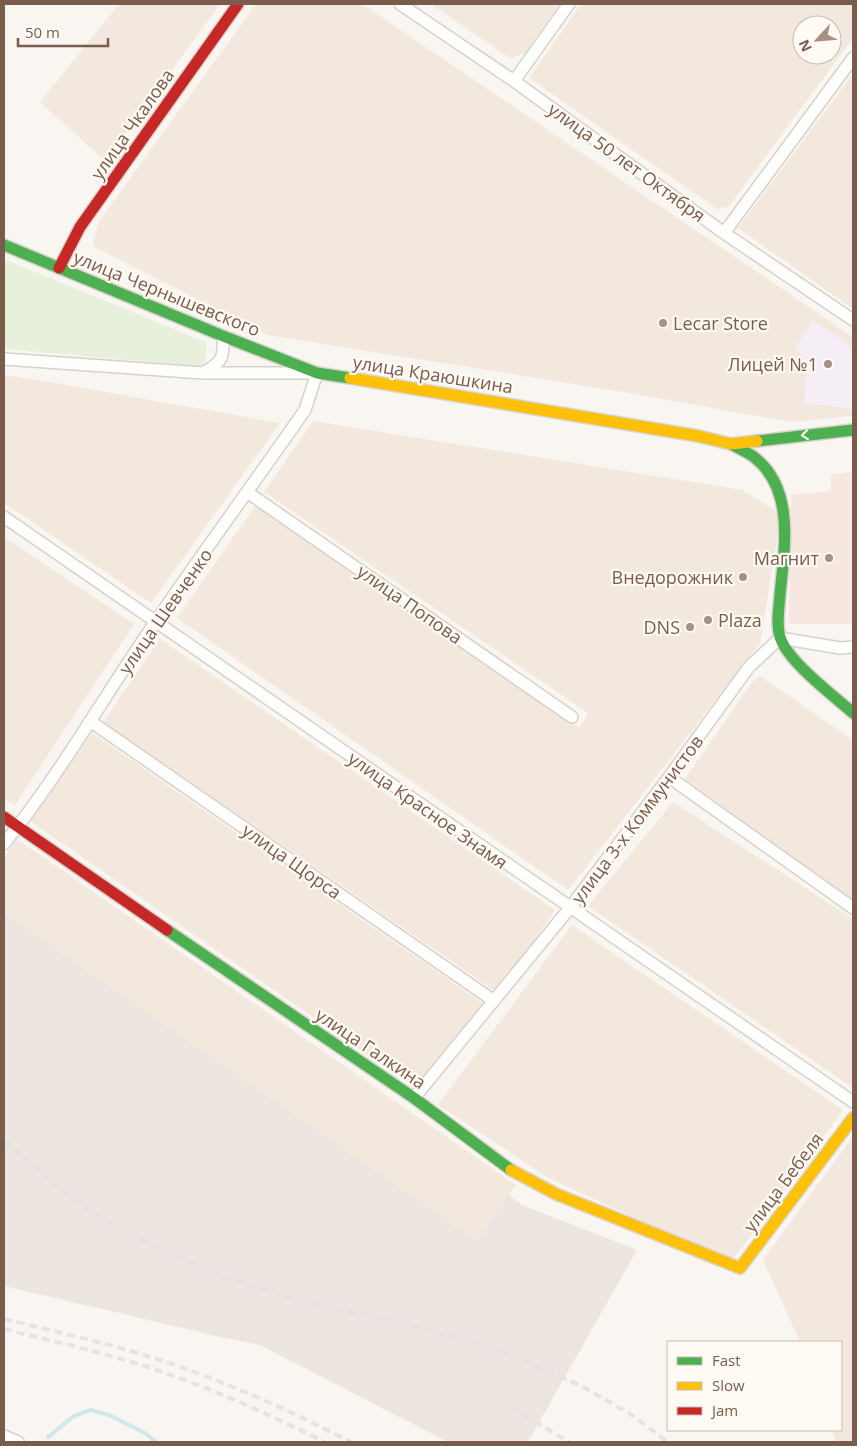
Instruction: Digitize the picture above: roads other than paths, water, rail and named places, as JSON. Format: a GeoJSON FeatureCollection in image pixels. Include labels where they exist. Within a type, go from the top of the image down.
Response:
{"type":"FeatureCollection","features":[{"type":"Feature","properties":{"kind":"street","name":"улица Чкалова"},"geometry":{"type":"LineString","coordinates":[[59,268],[80,227],[238,4]]}},
{"type":"Feature","properties":{"kind":"street","name":"улица 50 лет Октября"},"geometry":{"type":"LineString","coordinates":[[400,4],[514,81],[724,232],[853,320]]}},
{"type":"Feature","properties":{"kind":"street"},"geometry":{"type":"LineString","coordinates":[[514,81],[569,4]]}},
{"type":"Feature","properties":{"kind":"street"},"geometry":{"type":"LineString","coordinates":[[724,232],[853,58]]}},
{"type":"Feature","properties":{"kind":"street","name":"улица Чернышевского"},"geometry":{"type":"LineString","coordinates":[[4,245],[317,373]]}},
{"type":"Feature","properties":{"kind":"street"},"geometry":{"type":"LineString","coordinates":[[203,373],[220,361],[224,353],[223,336]]}},
{"type":"Feature","properties":{"kind":"street","name":"улица Краюшкина"},"geometry":{"type":"LineString","coordinates":[[4,359],[203,373],[317,373],[698,436],[732,444],[853,430]]}},
{"type":"Feature","properties":{"kind":"street","name":"улица Шевченко"},"geometry":{"type":"LineString","coordinates":[[4,844],[90,721],[156,621],[305,410],[317,373]]}},
{"type":"Feature","properties":{"kind":"street"},"geometry":{"type":"LineString","coordinates":[[732,444],[752,454],[762,462],[776,481],[783,501],[785,530],[779,612],[780,638],[800,665],[853,713]]}},
{"type":"Feature","properties":{"kind":"street","name":"улица Попова"},"geometry":{"type":"LineString","coordinates":[[247,492],[572,716]]}},
{"type":"Feature","properties":{"kind":"street","name":"улица Красное Знамя"},"geometry":{"type":"LineString","coordinates":[[4,517],[853,1102]]}},
{"type":"Feature","properties":{"kind":"street"},"geometry":{"type":"LineString","coordinates":[[780,638],[840,648],[853,647]]}},
{"type":"Feature","properties":{"kind":"street","name":"улица 3-х Коммунистов"},"geometry":{"type":"LineString","coordinates":[[414,1098],[569,908],[669,777],[749,667],[780,638]]}},
{"type":"Feature","properties":{"kind":"street","name":"улица Щорса"},"geometry":{"type":"LineString","coordinates":[[90,721],[494,1001]]}},
{"type":"Feature","properties":{"kind":"street"},"geometry":{"type":"LineString","coordinates":[[669,777],[853,908]]}},
{"type":"Feature","properties":{"kind":"street","name":"улица Галкина"},"geometry":{"type":"LineString","coordinates":[[4,817],[414,1098],[508,1168],[556,1194],[740,1268]]}},
{"type":"Feature","properties":{"kind":"street","name":"улица Бебеля"},"geometry":{"type":"LineString","coordinates":[[740,1268],[853,1118]]}},
{"type":"Feature","properties":{"kind":"street"},"geometry":{"type":"LineString","coordinates":[[4,1436],[18,1442]]}},
{"type":"Feature","properties":{"kind":"waterway"},"geometry":{"type":"LineString","coordinates":[[48,1437],[74,1416],[91,1410],[109,1415],[145,1433],[156,1442]]}},
{"type":"Feature","properties":{"kind":"railway"},"geometry":{"type":"LineString","coordinates":[[4,1140],[66,1194],[86,1208],[119,1228],[176,1256],[216,1273],[285,1296],[444,1334],[514,1356],[579,1385],[629,1413],[668,1442]]}},
{"type":"Feature","properties":{"kind":"railway"},"geometry":{"type":"LineString","coordinates":[[4,1319],[115,1346],[177,1366],[253,1395],[351,1442]]}},
{"type":"Feature","properties":{"kind":"railway"},"geometry":{"type":"LineString","coordinates":[[4,1329],[148,1367],[237,1401],[324,1442]]}},
{"type":"Feature","properties":{"kind":"railway"},"geometry":{"type":"LineString","coordinates":[[512,1408],[569,1442]]}},
{"type":"Feature","properties":{"kind":"place","name":"Lecar Store"},"geometry":{"type":"Point","coordinates":[663,323]}},
{"type":"Feature","properties":{"kind":"place","name":"Лицей №1"},"geometry":{"type":"Point","coordinates":[828,364]}},
{"type":"Feature","properties":{"kind":"place","name":"Магнит"},"geometry":{"type":"Point","coordinates":[829,558]}},
{"type":"Feature","properties":{"kind":"place","name":"Внедорожник"},"geometry":{"type":"Point","coordinates":[743,577]}},
{"type":"Feature","properties":{"kind":"place","name":"Plaza"},"geometry":{"type":"Point","coordinates":[708,620]}},
{"type":"Feature","properties":{"kind":"place","name":"DNS"},"geometry":{"type":"Point","coordinates":[690,627]}}]}
